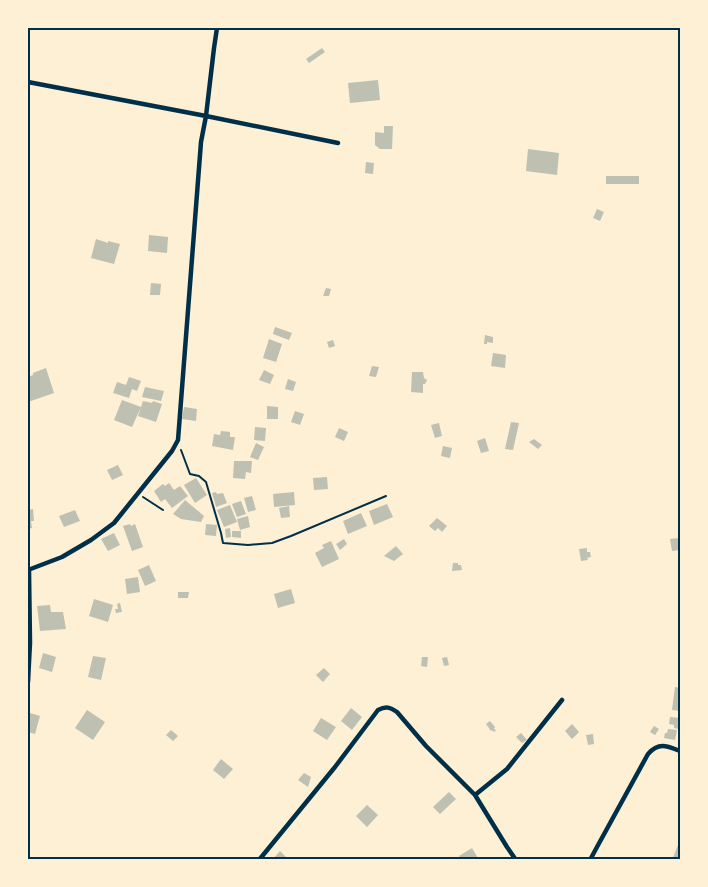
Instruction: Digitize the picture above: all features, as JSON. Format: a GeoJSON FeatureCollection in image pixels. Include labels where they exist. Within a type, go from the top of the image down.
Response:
{"type":"FeatureCollection","features":[{"type":"Feature","properties":{"kind":"street"},"geometry":{"type":"LineString","coordinates":[[28,682],[30,643],[28,570],[62,557],[91,540],[114,523],[139,494],[172,451],[178,440],[201,142],[217,28]]}},
{"type":"Feature","properties":{"kind":"street"},"geometry":{"type":"LineString","coordinates":[[28,82],[338,143]]}},
{"type":"Feature","properties":{"kind":"street"},"geometry":{"type":"LineString","coordinates":[[475,795],[507,769],[562,700]]}},
{"type":"Feature","properties":{"kind":"street"},"geometry":{"type":"LineString","coordinates":[[259,860],[341,760],[378,710],[384,707],[392,708],[397,712],[426,746],[475,795],[516,860]]}},
{"type":"Feature","properties":{"kind":"street"},"geometry":{"type":"LineString","coordinates":[[590,860],[648,754],[657,746],[680,751]]}},
{"type":"Feature","properties":{"kind":"path"},"geometry":{"type":"LineString","coordinates":[[178,440],[190,474],[199,476],[206,482],[222,533],[222,543],[248,545],[272,543],[386,496]]}},
{"type":"Feature","properties":{"kind":"path"},"geometry":{"type":"LineString","coordinates":[[139,494],[163,510]]}},
{"type":"Feature","properties":{"kind":"building"},"geometry":{"type":"Polygon","coordinates":[[[322,48],[325,52],[309,63],[306,59],[322,48]]]}},
{"type":"Feature","properties":{"kind":"building"},"geometry":{"type":"Polygon","coordinates":[[[378,80],[380,100],[350,103],[348,83],[378,80]]]}},
{"type":"Feature","properties":{"kind":"building"},"geometry":{"type":"Polygon","coordinates":[[[384,126],[393,126],[392,149],[380,149],[375,145],[375,132],[384,133],[384,126]]]}},
{"type":"Feature","properties":{"kind":"building"},"geometry":{"type":"Polygon","coordinates":[[[528,149],[559,153],[557,175],[526,171],[528,149]]]}},
{"type":"Feature","properties":{"kind":"building"},"geometry":{"type":"Polygon","coordinates":[[[366,162],[374,163],[373,174],[365,173],[366,162]]]}},
{"type":"Feature","properties":{"kind":"building"},"geometry":{"type":"Polygon","coordinates":[[[606,176],[639,176],[639,184],[606,184],[606,176]]]}},
{"type":"Feature","properties":{"kind":"building"},"geometry":{"type":"Polygon","coordinates":[[[597,209],[604,212],[600,221],[593,218],[597,209]]]}},
{"type":"Feature","properties":{"kind":"building"},"geometry":{"type":"Polygon","coordinates":[[[149,235],[168,237],[167,253],[148,251],[149,235]]]}},
{"type":"Feature","properties":{"kind":"building"},"geometry":{"type":"Polygon","coordinates":[[[96,239],[120,244],[114,264],[91,258],[96,239]]]}},
{"type":"Feature","properties":{"kind":"building"},"geometry":{"type":"Polygon","coordinates":[[[151,283],[161,284],[160,295],[150,295],[151,283]]]}},
{"type":"Feature","properties":{"kind":"building"},"geometry":{"type":"Polygon","coordinates":[[[326,288],[331,289],[329,296],[323,296],[326,288]]]}},
{"type":"Feature","properties":{"kind":"building"},"geometry":{"type":"Polygon","coordinates":[[[275,327],[292,333],[289,340],[273,334],[275,327]]]}},
{"type":"Feature","properties":{"kind":"building"},"geometry":{"type":"Polygon","coordinates":[[[485,335],[493,337],[493,343],[487,342],[487,344],[484,344],[485,335]]]}},
{"type":"Feature","properties":{"kind":"building"},"geometry":{"type":"Polygon","coordinates":[[[269,339],[282,344],[276,362],[263,358],[269,339]]]}},
{"type":"Feature","properties":{"kind":"building"},"geometry":{"type":"Polygon","coordinates":[[[333,340],[335,346],[329,348],[327,342],[333,340]]]}},
{"type":"Feature","properties":{"kind":"building"},"geometry":{"type":"Polygon","coordinates":[[[493,353],[506,355],[505,368],[491,366],[493,353]]]}},
{"type":"Feature","properties":{"kind":"building"},"geometry":{"type":"Polygon","coordinates":[[[372,366],[379,367],[376,377],[369,376],[372,366]]]}},
{"type":"Feature","properties":{"kind":"building"},"geometry":{"type":"Polygon","coordinates":[[[46,368],[54,393],[28,402],[28,377],[46,368]]]}},
{"type":"Feature","properties":{"kind":"building"},"geometry":{"type":"Polygon","coordinates":[[[264,370],[274,375],[270,384],[259,380],[264,370]]]}},
{"type":"Feature","properties":{"kind":"building"},"geometry":{"type":"Polygon","coordinates":[[[412,372],[423,372],[424,378],[427,380],[423,384],[423,393],[411,392],[412,372]]]}},
{"type":"Feature","properties":{"kind":"building"},"geometry":{"type":"Polygon","coordinates":[[[129,377],[141,381],[137,391],[132,389],[129,398],[113,393],[117,382],[126,385],[129,377]]]}},
{"type":"Feature","properties":{"kind":"building"},"geometry":{"type":"Polygon","coordinates":[[[288,379],[296,382],[293,391],[285,389],[288,379]]]}},
{"type":"Feature","properties":{"kind":"building"},"geometry":{"type":"Polygon","coordinates":[[[145,387],[164,391],[161,401],[142,397],[145,387]]]}},
{"type":"Feature","properties":{"kind":"building"},"geometry":{"type":"Polygon","coordinates":[[[122,400],[141,407],[132,427],[114,420],[122,400]]]}},
{"type":"Feature","properties":{"kind":"building"},"geometry":{"type":"Polygon","coordinates":[[[143,401],[152,403],[153,401],[162,404],[156,422],[138,416],[143,401]]]}},
{"type":"Feature","properties":{"kind":"building"},"geometry":{"type":"Polygon","coordinates":[[[267,406],[278,407],[278,419],[267,419],[267,406]]]}},
{"type":"Feature","properties":{"kind":"building"},"geometry":{"type":"Polygon","coordinates":[[[184,407],[197,409],[196,421],[182,419],[184,407]]]}},
{"type":"Feature","properties":{"kind":"building"},"geometry":{"type":"Polygon","coordinates":[[[295,411],[304,414],[300,425],[291,422],[295,411]]]}},
{"type":"Feature","properties":{"kind":"building"},"geometry":{"type":"Polygon","coordinates":[[[511,422],[519,423],[513,450],[505,449],[511,422]]]}},
{"type":"Feature","properties":{"kind":"building"},"geometry":{"type":"Polygon","coordinates":[[[439,423],[442,436],[435,438],[431,425],[439,423]]]}},
{"type":"Feature","properties":{"kind":"building"},"geometry":{"type":"Polygon","coordinates":[[[255,427],[266,428],[265,441],[254,440],[255,427]]]}},
{"type":"Feature","properties":{"kind":"building"},"geometry":{"type":"Polygon","coordinates":[[[339,428],[348,432],[344,441],[335,437],[339,428]]]}},
{"type":"Feature","properties":{"kind":"building"},"geometry":{"type":"Polygon","coordinates":[[[221,431],[230,432],[230,437],[235,437],[233,450],[212,446],[214,434],[220,435],[221,431]]]}},
{"type":"Feature","properties":{"kind":"building"},"geometry":{"type":"Polygon","coordinates":[[[485,438],[489,451],[481,453],[477,441],[485,438]]]}},
{"type":"Feature","properties":{"kind":"building"},"geometry":{"type":"Polygon","coordinates":[[[534,439],[542,445],[538,449],[529,442],[534,439]]]}},
{"type":"Feature","properties":{"kind":"building"},"geometry":{"type":"Polygon","coordinates":[[[256,443],[264,447],[258,460],[250,457],[256,443]]]}},
{"type":"Feature","properties":{"kind":"building"},"geometry":{"type":"Polygon","coordinates":[[[443,446],[452,448],[450,458],[441,456],[443,446]]]}},
{"type":"Feature","properties":{"kind":"building"},"geometry":{"type":"Polygon","coordinates":[[[234,461],[252,461],[251,473],[246,472],[245,479],[233,478],[234,461]]]}},
{"type":"Feature","properties":{"kind":"building"},"geometry":{"type":"Polygon","coordinates":[[[118,465],[123,475],[112,480],[107,470],[118,465]]]}},
{"type":"Feature","properties":{"kind":"building"},"geometry":{"type":"Polygon","coordinates":[[[327,477],[328,489],[314,490],[313,478],[327,477]]]}},
{"type":"Feature","properties":{"kind":"building"},"geometry":{"type":"Polygon","coordinates":[[[196,478],[207,495],[195,503],[184,485],[196,478]]]}},
{"type":"Feature","properties":{"kind":"building"},"geometry":{"type":"Polygon","coordinates":[[[169,483],[174,490],[180,486],[188,496],[172,508],[165,499],[161,502],[154,491],[163,484],[165,486],[169,483]]]}},
{"type":"Feature","properties":{"kind":"building"},"geometry":{"type":"Polygon","coordinates":[[[216,492],[217,494],[223,493],[227,503],[216,507],[212,493],[216,492]]]}},
{"type":"Feature","properties":{"kind":"building"},"geometry":{"type":"Polygon","coordinates":[[[294,492],[295,505],[274,507],[273,494],[294,492]]]}},
{"type":"Feature","properties":{"kind":"building"},"geometry":{"type":"Polygon","coordinates":[[[252,496],[256,510],[248,512],[244,498],[252,496]]]}},
{"type":"Feature","properties":{"kind":"building"},"geometry":{"type":"Polygon","coordinates":[[[185,500],[204,516],[201,522],[181,519],[173,514],[185,500]]]}},
{"type":"Feature","properties":{"kind":"building"},"geometry":{"type":"Polygon","coordinates":[[[241,501],[246,514],[237,517],[232,504],[241,501]]]}},
{"type":"Feature","properties":{"kind":"building"},"geometry":{"type":"Polygon","coordinates":[[[387,504],[393,517],[374,525],[369,511],[387,504]]]}},
{"type":"Feature","properties":{"kind":"building"},"geometry":{"type":"Polygon","coordinates":[[[230,505],[237,522],[224,527],[217,510],[230,505]]]}},
{"type":"Feature","properties":{"kind":"building"},"geometry":{"type":"Polygon","coordinates":[[[289,506],[290,517],[281,518],[279,508],[289,506]]]}},
{"type":"Feature","properties":{"kind":"building"},"geometry":{"type":"Polygon","coordinates":[[[33,509],[34,521],[31,521],[32,528],[28,529],[28,510],[33,509]]]}},
{"type":"Feature","properties":{"kind":"building"},"geometry":{"type":"Polygon","coordinates":[[[75,510],[80,521],[64,527],[59,516],[75,510]]]}},
{"type":"Feature","properties":{"kind":"building"},"geometry":{"type":"Polygon","coordinates":[[[361,513],[367,526],[348,534],[343,521],[361,513]]]}},
{"type":"Feature","properties":{"kind":"building"},"geometry":{"type":"Polygon","coordinates":[[[248,516],[250,527],[240,530],[237,519],[248,516]]]}},
{"type":"Feature","properties":{"kind":"building"},"geometry":{"type":"Polygon","coordinates":[[[437,518],[447,526],[442,532],[438,528],[435,531],[429,526],[437,518]]]}},
{"type":"Feature","properties":{"kind":"building"},"geometry":{"type":"Polygon","coordinates":[[[130,524],[131,526],[135,524],[143,547],[132,551],[123,526],[130,524]]]}},
{"type":"Feature","properties":{"kind":"building"},"geometry":{"type":"Polygon","coordinates":[[[206,524],[217,525],[216,536],[205,535],[206,524]]]}},
{"type":"Feature","properties":{"kind":"building"},"geometry":{"type":"Polygon","coordinates":[[[230,528],[231,537],[226,538],[225,529],[230,528]]]}},
{"type":"Feature","properties":{"kind":"building"},"geometry":{"type":"Polygon","coordinates":[[[232,531],[241,531],[241,538],[232,537],[232,531]]]}},
{"type":"Feature","properties":{"kind":"building"},"geometry":{"type":"Polygon","coordinates":[[[114,533],[120,545],[108,551],[101,539],[114,533]]]}},
{"type":"Feature","properties":{"kind":"building"},"geometry":{"type":"Polygon","coordinates":[[[679,538],[680,550],[672,551],[670,539],[679,538]]]}},
{"type":"Feature","properties":{"kind":"building"},"geometry":{"type":"Polygon","coordinates":[[[344,539],[347,544],[340,550],[336,544],[344,539]]]}},
{"type":"Feature","properties":{"kind":"building"},"geometry":{"type":"Polygon","coordinates":[[[331,541],[339,559],[322,567],[315,553],[324,548],[322,545],[331,541]]]}},
{"type":"Feature","properties":{"kind":"building"},"geometry":{"type":"Polygon","coordinates":[[[396,546],[403,554],[394,561],[384,556],[396,546]]]}},
{"type":"Feature","properties":{"kind":"building"},"geometry":{"type":"Polygon","coordinates":[[[587,548],[587,552],[590,552],[591,557],[587,558],[588,560],[581,561],[579,549],[587,548]]]}},
{"type":"Feature","properties":{"kind":"building"},"geometry":{"type":"Polygon","coordinates":[[[453,563],[461,565],[462,570],[452,571],[453,563]]]}},
{"type":"Feature","properties":{"kind":"building"},"geometry":{"type":"Polygon","coordinates":[[[149,565],[156,581],[145,586],[138,570],[149,565]]]}},
{"type":"Feature","properties":{"kind":"building"},"geometry":{"type":"Polygon","coordinates":[[[138,577],[140,592],[127,594],[125,579],[138,577]]]}},
{"type":"Feature","properties":{"kind":"building"},"geometry":{"type":"Polygon","coordinates":[[[291,589],[295,603],[278,608],[274,594],[291,589]]]}},
{"type":"Feature","properties":{"kind":"building"},"geometry":{"type":"Polygon","coordinates":[[[178,592],[189,592],[188,598],[178,598],[178,592]]]}},
{"type":"Feature","properties":{"kind":"building"},"geometry":{"type":"Polygon","coordinates":[[[94,599],[113,605],[108,622],[89,616],[94,599]]]}},
{"type":"Feature","properties":{"kind":"building"},"geometry":{"type":"Polygon","coordinates":[[[120,603],[122,612],[116,613],[115,609],[118,609],[117,604],[120,603]]]}},
{"type":"Feature","properties":{"kind":"building"},"geometry":{"type":"Polygon","coordinates":[[[50,605],[51,612],[63,612],[66,629],[40,631],[37,606],[50,605]]]}},
{"type":"Feature","properties":{"kind":"building"},"geometry":{"type":"Polygon","coordinates":[[[43,653],[56,657],[52,672],[39,668],[43,653]]]}},
{"type":"Feature","properties":{"kind":"building"},"geometry":{"type":"Polygon","coordinates":[[[93,656],[106,658],[101,680],[88,677],[93,656]]]}},
{"type":"Feature","properties":{"kind":"building"},"geometry":{"type":"Polygon","coordinates":[[[422,657],[428,657],[427,667],[421,666],[422,657]]]}},
{"type":"Feature","properties":{"kind":"building"},"geometry":{"type":"Polygon","coordinates":[[[447,657],[449,665],[444,666],[442,658],[447,657]]]}},
{"type":"Feature","properties":{"kind":"building"},"geometry":{"type":"Polygon","coordinates":[[[324,668],[330,674],[323,682],[316,675],[324,668]]]}},
{"type":"Feature","properties":{"kind":"building"},"geometry":{"type":"Polygon","coordinates":[[[675,687],[680,688],[680,711],[672,710],[675,687]]]}},
{"type":"Feature","properties":{"kind":"building"},"geometry":{"type":"Polygon","coordinates":[[[351,708],[362,717],[352,730],[341,721],[351,708]]]}},
{"type":"Feature","properties":{"kind":"building"},"geometry":{"type":"Polygon","coordinates":[[[87,710],[105,722],[93,740],[75,728],[87,710]]]}},
{"type":"Feature","properties":{"kind":"building"},"geometry":{"type":"Polygon","coordinates":[[[30,713],[40,716],[35,734],[28,732],[30,713]]]}},
{"type":"Feature","properties":{"kind":"building"},"geometry":{"type":"Polygon","coordinates":[[[670,717],[680,718],[679,729],[669,724],[670,717]]]}},
{"type":"Feature","properties":{"kind":"building"},"geometry":{"type":"Polygon","coordinates":[[[321,718],[336,727],[327,740],[313,731],[321,718]]]}},
{"type":"Feature","properties":{"kind":"building"},"geometry":{"type":"Polygon","coordinates":[[[490,721],[495,727],[494,729],[496,730],[494,732],[486,724],[490,721]]]}},
{"type":"Feature","properties":{"kind":"building"},"geometry":{"type":"Polygon","coordinates":[[[572,724],[579,732],[572,739],[565,731],[572,724]]]}},
{"type":"Feature","properties":{"kind":"building"},"geometry":{"type":"Polygon","coordinates":[[[654,726],[659,729],[655,735],[650,732],[654,726]]]}},
{"type":"Feature","properties":{"kind":"building"},"geometry":{"type":"Polygon","coordinates":[[[668,729],[677,730],[675,740],[664,738],[668,729]]]}},
{"type":"Feature","properties":{"kind":"building"},"geometry":{"type":"Polygon","coordinates":[[[171,730],[178,736],[173,741],[166,735],[171,730]]]}},
{"type":"Feature","properties":{"kind":"building"},"geometry":{"type":"Polygon","coordinates":[[[521,733],[527,740],[522,743],[516,737],[521,733]]]}},
{"type":"Feature","properties":{"kind":"building"},"geometry":{"type":"Polygon","coordinates":[[[593,734],[594,744],[588,745],[586,735],[593,734]]]}},
{"type":"Feature","properties":{"kind":"building"},"geometry":{"type":"Polygon","coordinates":[[[221,759],[233,769],[224,779],[213,770],[221,759]]]}},
{"type":"Feature","properties":{"kind":"building"},"geometry":{"type":"Polygon","coordinates":[[[304,773],[311,777],[308,787],[298,780],[304,773]]]}},
{"type":"Feature","properties":{"kind":"building"},"geometry":{"type":"Polygon","coordinates":[[[449,792],[456,799],[440,814],[433,807],[449,792]]]}},
{"type":"Feature","properties":{"kind":"building"},"geometry":{"type":"Polygon","coordinates":[[[367,805],[378,815],[367,827],[356,816],[367,805]]]}},
{"type":"Feature","properties":{"kind":"building"},"geometry":{"type":"Polygon","coordinates":[[[680,840],[680,860],[672,860],[680,840]]]}},
{"type":"Feature","properties":{"kind":"building"},"geometry":{"type":"Polygon","coordinates":[[[472,848],[479,860],[461,860],[459,856],[472,848]]]}},
{"type":"Feature","properties":{"kind":"building"},"geometry":{"type":"Polygon","coordinates":[[[280,851],[286,857],[283,860],[272,860],[280,851]]]}}]}
